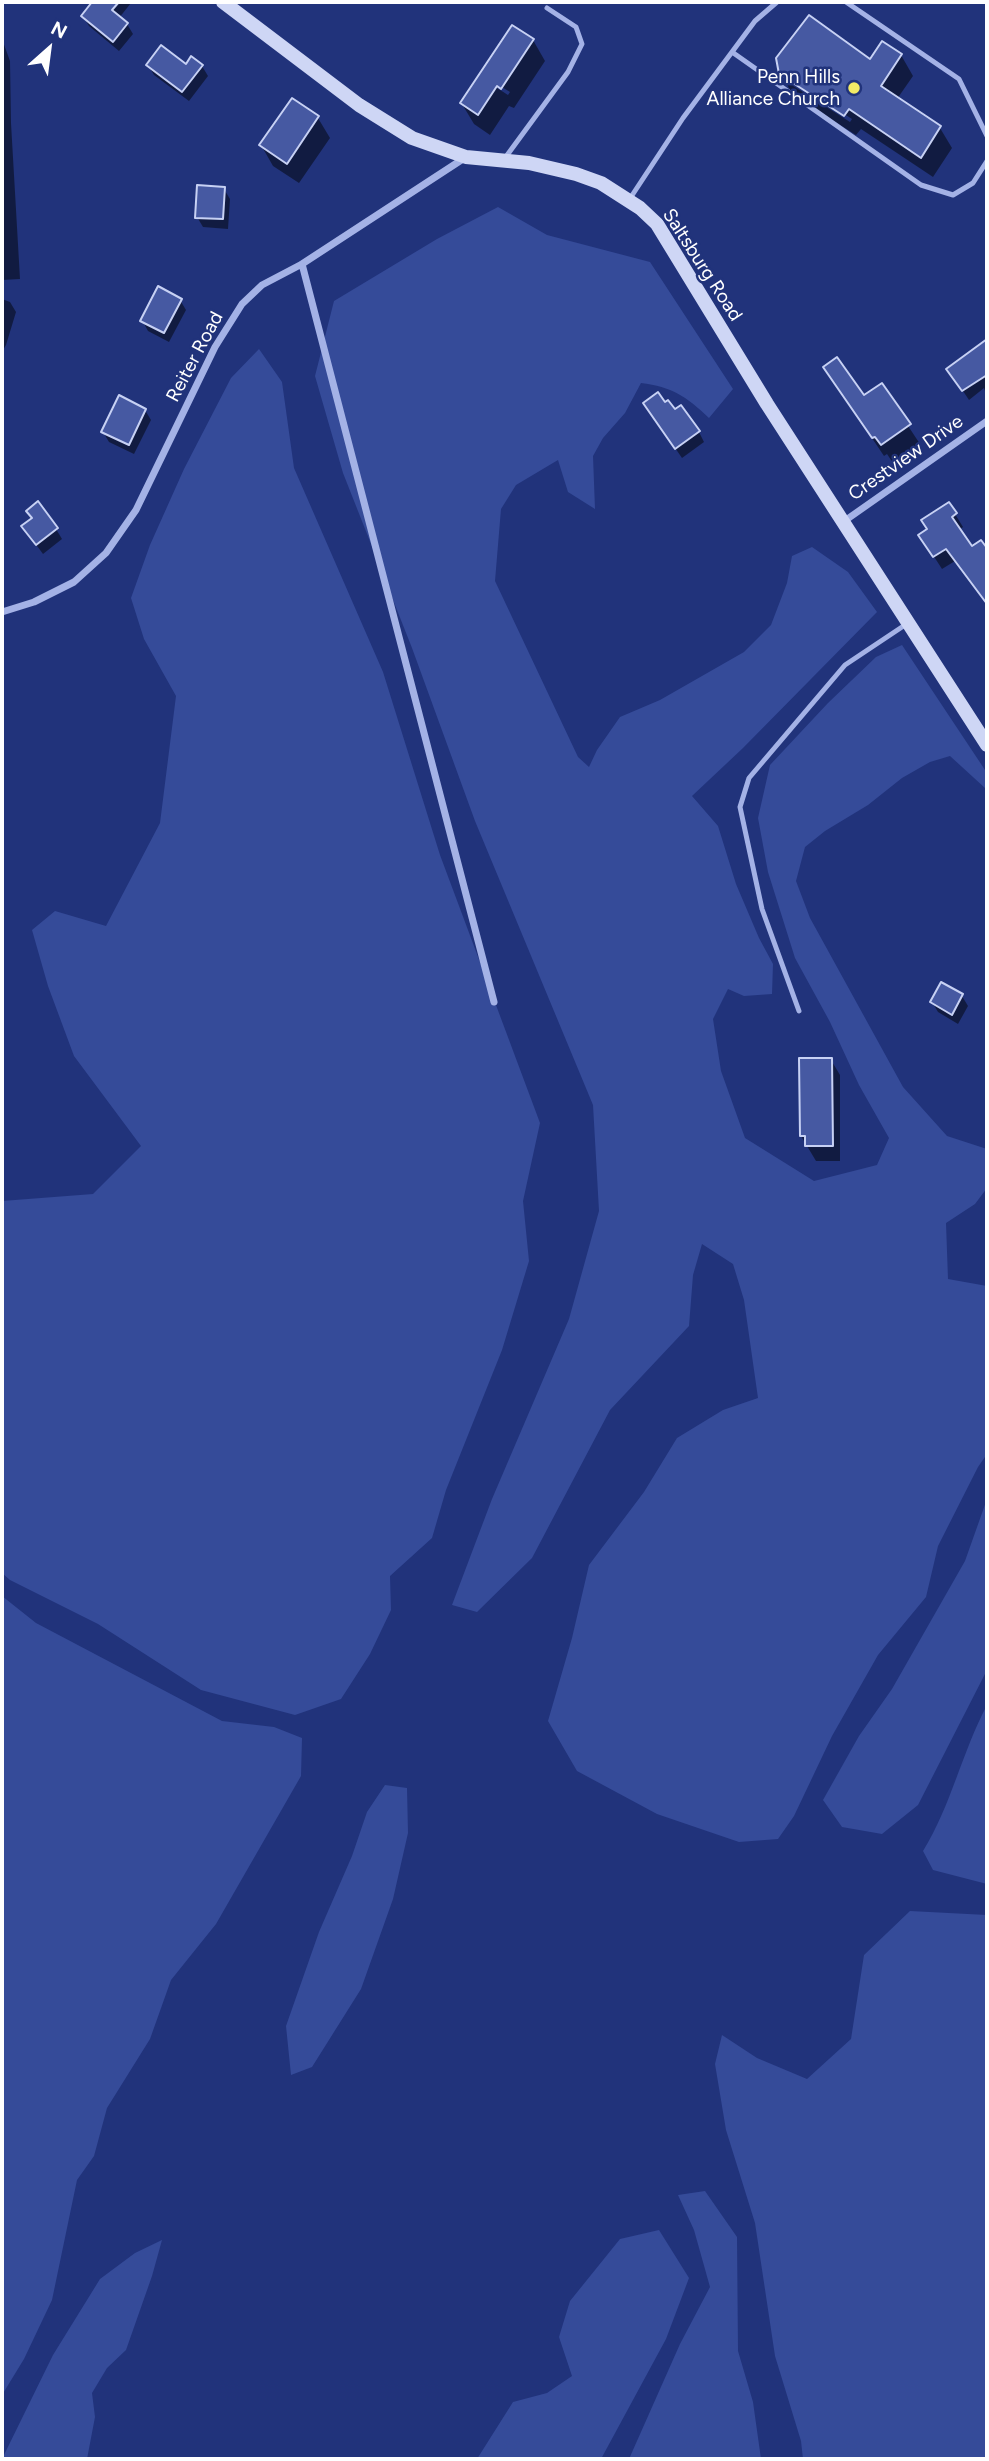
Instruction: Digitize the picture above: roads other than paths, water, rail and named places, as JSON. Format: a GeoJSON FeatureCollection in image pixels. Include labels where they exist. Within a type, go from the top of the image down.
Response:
{"type":"FeatureCollection","features":[{"type":"Feature","properties":{"kind":"main road","name":"Saltsburg Road"},"geometry":{"type":"LineString","coordinates":[[223,2],[383,121],[412,138],[466,157],[529,163],[576,174],[601,183],[629,200],[657,224],[843,522],[987,745]]}},
{"type":"Feature","properties":{"kind":"street","name":"Reiter Road"},"geometry":{"type":"LineString","coordinates":[[2,612],[34,602],[75,582],[106,553],[136,510],[215,347],[242,304],[262,285],[302,264],[466,157]]}},
{"type":"Feature","properties":{"kind":"street"},"geometry":{"type":"LineString","coordinates":[[302,264],[494,1002]]}},
{"type":"Feature","properties":{"kind":"street","name":"Crestview Drive"},"geometry":{"type":"LineString","coordinates":[[843,522],[987,421]]}},
{"type":"Feature","properties":{"kind":"lane"},"geometry":{"type":"LineString","coordinates":[[629,200],[683,118],[755,21],[777,2]]}},
{"type":"Feature","properties":{"kind":"lane"},"geometry":{"type":"LineString","coordinates":[[846,2],[959,79],[987,136]]}},
{"type":"Feature","properties":{"kind":"lane"},"geometry":{"type":"LineString","coordinates":[[503,161],[532,125],[568,72],[582,44],[576,27],[547,8]]}},
{"type":"Feature","properties":{"kind":"lane"},"geometry":{"type":"LineString","coordinates":[[732,52],[921,185],[953,195],[973,183],[987,161]]}},
{"type":"Feature","properties":{"kind":"lane"},"geometry":{"type":"LineString","coordinates":[[799,1011],[762,909],[740,807],[744,792],[749,778],[845,666],[908,623]]}},
{"type":"Feature","properties":{"kind":"place","name":"Penn Hills Alliance Church"},"geometry":{"type":"Point","coordinates":[854,88]}}]}
